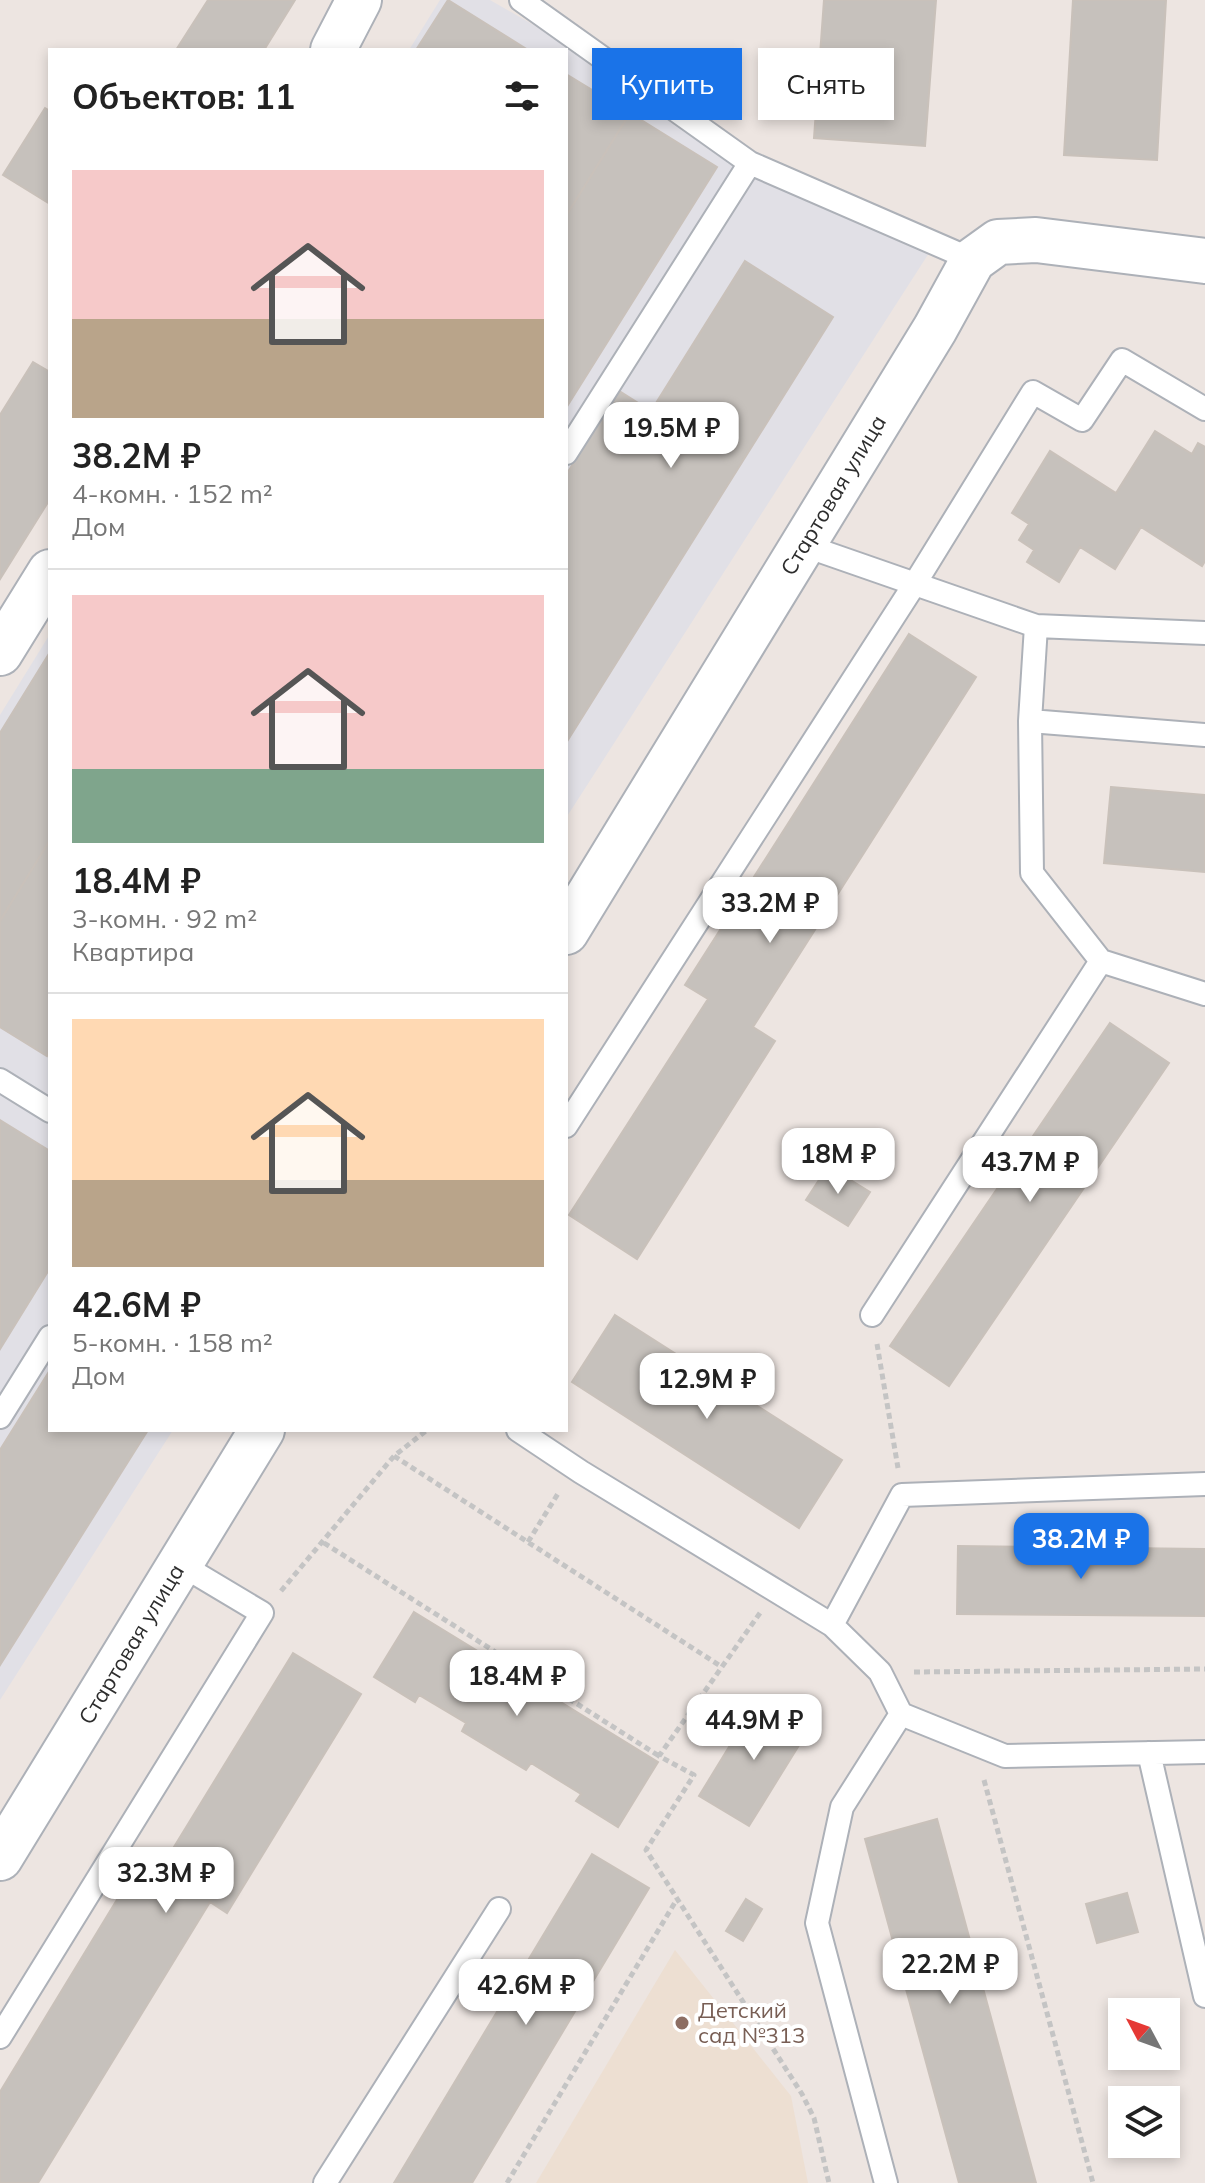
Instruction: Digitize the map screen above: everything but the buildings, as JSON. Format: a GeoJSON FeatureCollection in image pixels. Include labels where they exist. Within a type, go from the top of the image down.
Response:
{"type":"FeatureCollection","features":[{"type":"Feature","properties":{"kind":"street"},"geometry":{"type":"LineString","coordinates":[[334,48],[359,0]]}},
{"type":"Feature","properties":{"kind":"street"},"geometry":{"type":"LineString","coordinates":[[973,260],[998,242],[1036,240],[1205,261]]}},
{"type":"Feature","properties":{"kind":"street","name":"Стартовая улица"},"geometry":{"type":"LineString","coordinates":[[568,929],[935,329],[973,260]]}},
{"type":"Feature","properties":{"kind":"street"},"geometry":{"type":"LineString","coordinates":[[0,653],[48,575]]}},
{"type":"Feature","properties":{"kind":"street","name":"Стартовая улица"},"geometry":{"type":"LineString","coordinates":[[5,1839],[261,1432]]}},
{"type":"Feature","properties":{"kind":"lane"},"geometry":{"type":"LineString","coordinates":[[521,0],[750,163],[973,260]]}},
{"type":"Feature","properties":{"kind":"lane"},"geometry":{"type":"LineString","coordinates":[[568,450],[750,163]]}},
{"type":"Feature","properties":{"kind":"lane"},"geometry":{"type":"LineString","coordinates":[[568,1123],[914,585],[1033,392],[1082,420],[1122,360],[1205,409]]}},
{"type":"Feature","properties":{"kind":"lane"},"geometry":{"type":"LineString","coordinates":[[803,545],[1036,626],[1205,633]]}},
{"type":"Feature","properties":{"kind":"lane"},"geometry":{"type":"LineString","coordinates":[[1036,626],[1030,721],[1032,873],[1101,961],[1205,994]]}},
{"type":"Feature","properties":{"kind":"lane"},"geometry":{"type":"LineString","coordinates":[[1030,721],[1205,735]]}},
{"type":"Feature","properties":{"kind":"lane"},"geometry":{"type":"LineString","coordinates":[[872,1315],[1101,961]]}},
{"type":"Feature","properties":{"kind":"lane"},"geometry":{"type":"LineString","coordinates":[[0,1080],[48,1110]]}},
{"type":"Feature","properties":{"kind":"lane"},"geometry":{"type":"LineString","coordinates":[[0,1417],[48,1340]]}},
{"type":"Feature","properties":{"kind":"lane"},"geometry":{"type":"LineString","coordinates":[[521,1432],[832,1625],[880,1672],[901,1714],[1005,1756],[1205,1752]]}},
{"type":"Feature","properties":{"kind":"lane"},"geometry":{"type":"LineString","coordinates":[[832,1625],[902,1495],[1205,1484]]}},
{"type":"Feature","properties":{"kind":"lane"},"geometry":{"type":"LineString","coordinates":[[0,2037],[262,1613],[180,1564]]}},
{"type":"Feature","properties":{"kind":"lane"},"geometry":{"type":"LineString","coordinates":[[886,2183],[817,1923],[842,1807],[901,1714]]}},
{"type":"Feature","properties":{"kind":"lane"},"geometry":{"type":"LineString","coordinates":[[1149,1753],[1205,1996]]}},
{"type":"Feature","properties":{"kind":"lane"},"geometry":{"type":"LineString","coordinates":[[325,2183],[499,1909]]}},
{"type":"Feature","properties":{"kind":"path"},"geometry":{"type":"LineString","coordinates":[[872,1315],[902,1495]]}},
{"type":"Feature","properties":{"kind":"path"},"geometry":{"type":"LineString","coordinates":[[262,1613],[324,1543],[394,1456],[424,1432]]}},
{"type":"Feature","properties":{"kind":"path"},"geometry":{"type":"LineString","coordinates":[[394,1456],[722,1667]]}},
{"type":"Feature","properties":{"kind":"path"},"geometry":{"type":"LineString","coordinates":[[528,1542],[574,1467]]}},
{"type":"Feature","properties":{"kind":"path"},"geometry":{"type":"LineString","coordinates":[[324,1543],[659,1756],[694,1775],[646,1850],[802,2094],[814,2118],[829,2183]]}},
{"type":"Feature","properties":{"kind":"path"},"geometry":{"type":"LineString","coordinates":[[659,1756],[776,1589]]}},
{"type":"Feature","properties":{"kind":"path"},"geometry":{"type":"LineString","coordinates":[[880,1672],[1205,1669]]}},
{"type":"Feature","properties":{"kind":"path"},"geometry":{"type":"LineString","coordinates":[[974,1744],[1093,2183]]}},
{"type":"Feature","properties":{"kind":"path"},"geometry":{"type":"LineString","coordinates":[[507,2183],[677,1899]]}},
{"type":"Feature","properties":{"kind":"shaded area"},"geometry":{"type":"Polygon","coordinates":[[[440,0],[490,0],[592,59],[592,120],[698,120],[929,253],[568,815],[568,48],[410,48],[440,0]]]}},
{"type":"Feature","properties":{"kind":"shaded area"},"geometry":{"type":"Polygon","coordinates":[[[48,637],[48,1432],[172,1432],[0,1700],[0,715],[48,637]]]}},
{"type":"Feature","properties":{"kind":"shaded area","name":"Детский сад №313"},"geometry":{"type":"Polygon","coordinates":[[[675,1950],[791,2096],[808,2183],[536,2183],[675,1950]]]}},
{"type":"Feature","properties":{"kind":"place","name":"Детский сад №313"},"geometry":{"type":"Point","coordinates":[682,2023]}}]}
